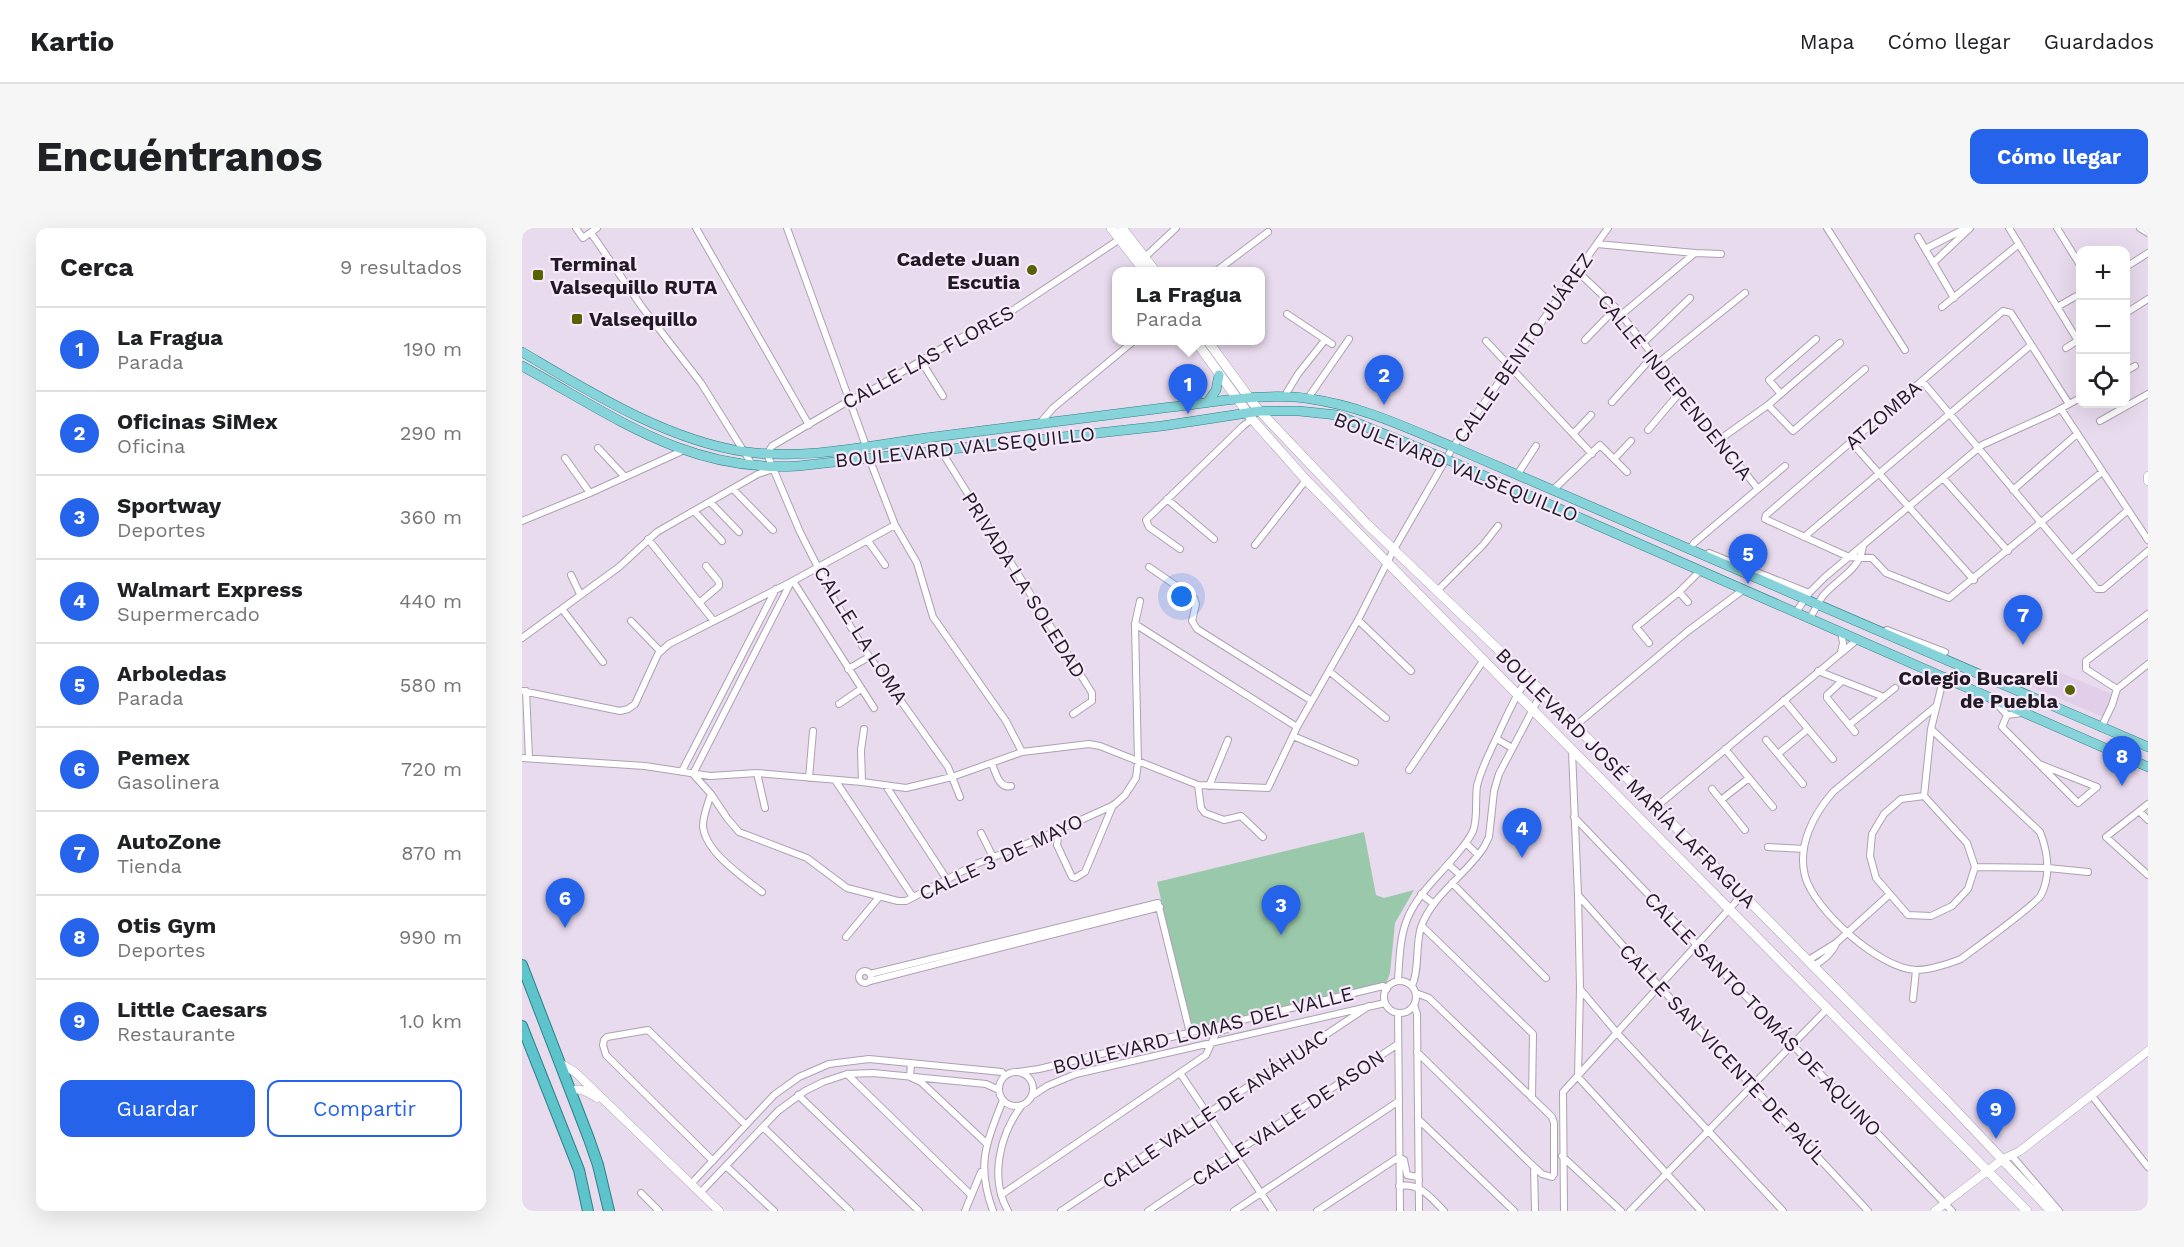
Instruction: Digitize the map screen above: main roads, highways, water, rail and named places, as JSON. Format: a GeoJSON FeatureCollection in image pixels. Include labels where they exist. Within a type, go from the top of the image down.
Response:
{"type":"FeatureCollection","features":[{"type":"Feature","properties":{"kind":"highway"},"geometry":{"type":"LineString","coordinates":[[522,965],[598,1165],[609,1211]]}},
{"type":"Feature","properties":{"kind":"highway"},"geometry":{"type":"LineString","coordinates":[[522,1026],[526,1047],[579,1170],[588,1211]]}},
{"type":"Feature","properties":{"kind":"main road"},"geometry":{"type":"LineString","coordinates":[[1111,228],[1150,267]]}},
{"type":"Feature","properties":{"kind":"main road"},"geometry":{"type":"LineString","coordinates":[[1122,228],[1142,260],[1144,267]]}},
{"type":"Feature","properties":{"kind":"main road","name":"BOULEVARD JOSÉ MARÍA LAFRAGUA"},"geometry":{"type":"LineString","coordinates":[[1198,345],[1250,416],[1306,480],[2027,1211]]}},
{"type":"Feature","properties":{"kind":"main road","name":"BOULEVARD JOSÉ MARÍA LAFRAGUA"},"geometry":{"type":"LineString","coordinates":[[1210,345],[1248,398],[1394,549],[1528,678],[2007,1158],[2051,1211]]}},
{"type":"Feature","properties":{"kind":"main road"},"geometry":{"type":"LineString","coordinates":[[522,347],[534,359]]}},
{"type":"Feature","properties":{"kind":"main road","name":"BOULEVARD VALSEQUILLO"},"geometry":{"type":"LineString","coordinates":[[522,352],[650,421],[686,437],[745,452],[767,454],[799,454],[1041,422],[1248,398],[1308,398],[1342,404],[1453,447],[1689,550],[1807,596],[1818,605],[1886,632],[2148,747]]}},
{"type":"Feature","properties":{"kind":"main road","name":"BOULEVARD VALSEQUILLO"},"geometry":{"type":"LineString","coordinates":[[524,368],[649,436],[682,451],[722,461],[772,468],[1250,416],[1260,411],[1299,411],[1337,415],[1446,459],[2148,767]]}},
{"type":"Feature","properties":{"kind":"main road"},"geometry":{"type":"LineString","coordinates":[[1207,403],[1216,390],[1219,375]]}},
{"type":"Feature","properties":{"kind":"place","name":"Cadete Juan Escutia"},"geometry":{"type":"Point","coordinates":[1032,270]}},
{"type":"Feature","properties":{"kind":"place","name":"Terminal Valsequillo RUTA"},"geometry":{"type":"Point","coordinates":[538,275]}},
{"type":"Feature","properties":{"kind":"place","name":"Valsequillo"},"geometry":{"type":"Point","coordinates":[577,319]}},
{"type":"Feature","properties":{"kind":"place","name":"Oficinas SiMex"},"geometry":{"type":"Point","coordinates":[1384,405]}},
{"type":"Feature","properties":{"kind":"place","name":"La Fragua"},"geometry":{"type":"Point","coordinates":[1188,414]}},
{"type":"Feature","properties":{"kind":"place","name":"Arboledas"},"geometry":{"type":"Point","coordinates":[1748,584]}},
{"type":"Feature","properties":{"kind":"place","name":"AutoZone"},"geometry":{"type":"Point","coordinates":[2023,645]}},
{"type":"Feature","properties":{"kind":"place","name":"Colegio Bucareli de Puebla"},"geometry":{"type":"Point","coordinates":[2070,690]}},
{"type":"Feature","properties":{"kind":"place","name":"Otis Gym"},"geometry":{"type":"Point","coordinates":[2122,786]}},
{"type":"Feature","properties":{"kind":"place","name":"Walmart Express"},"geometry":{"type":"Point","coordinates":[1522,858]}},
{"type":"Feature","properties":{"kind":"place","name":"Pemex"},"geometry":{"type":"Point","coordinates":[565,928]}},
{"type":"Feature","properties":{"kind":"place","name":"Sportway"},"geometry":{"type":"Point","coordinates":[1281,935]}},
{"type":"Feature","properties":{"kind":"place","name":"Little Caesars"},"geometry":{"type":"Point","coordinates":[1996,1139]}}]}
